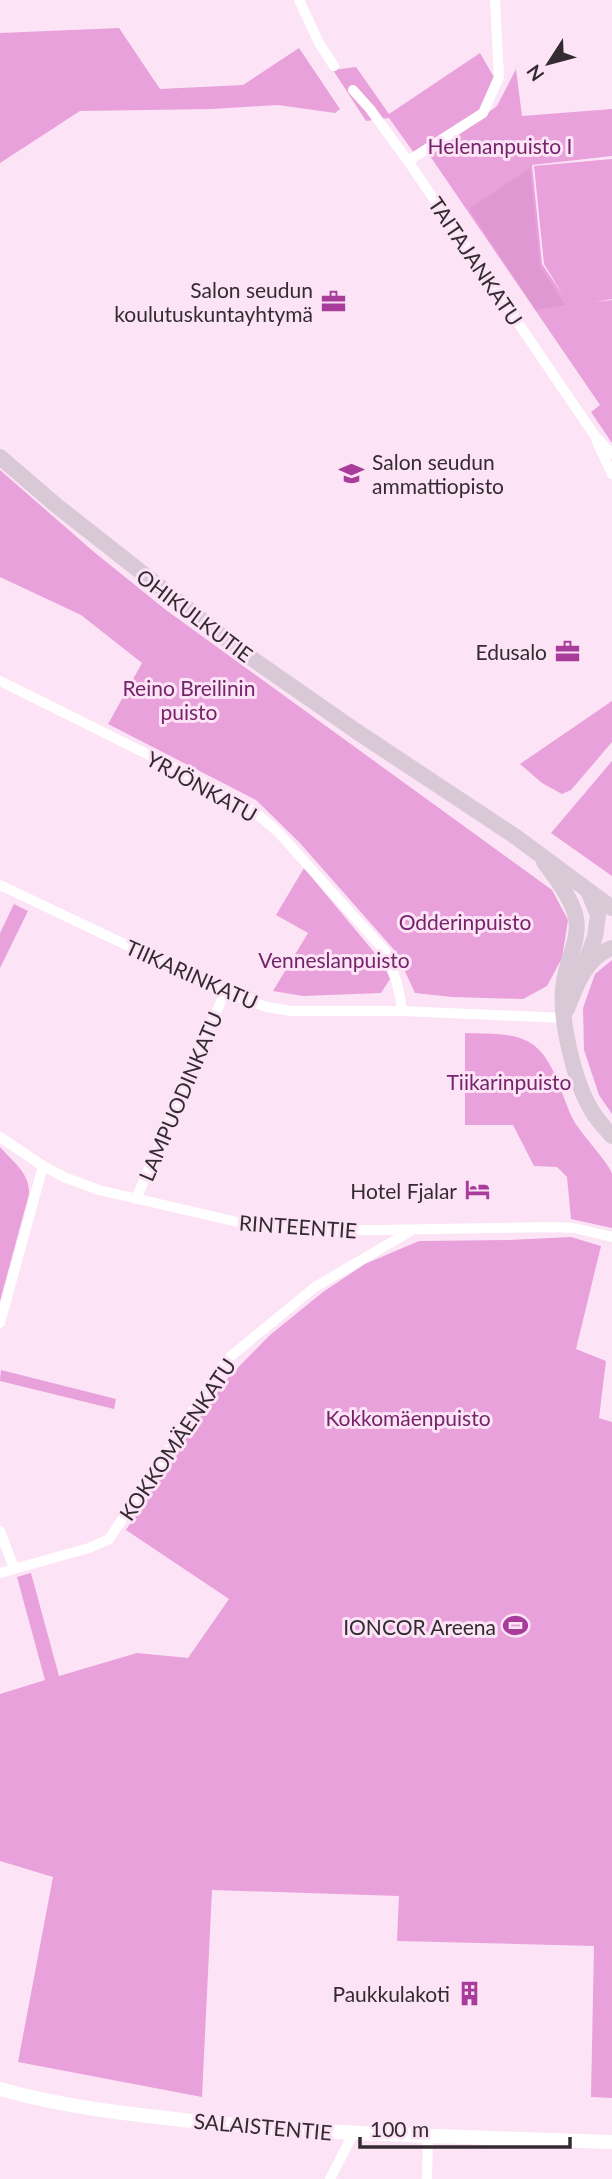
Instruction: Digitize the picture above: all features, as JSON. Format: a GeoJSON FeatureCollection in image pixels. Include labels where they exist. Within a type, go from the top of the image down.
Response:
{"type":"FeatureCollection","features":[{"type":"Feature","properties":{"kind":"main road","name":"OHIKULKUTIE"},"geometry":{"type":"LineString","coordinates":[[0,457],[57,506],[244,653],[539,854],[612,908]]}},
{"type":"Feature","properties":{"kind":"main road"},"geometry":{"type":"LineString","coordinates":[[539,854],[563,889],[576,918],[573,950],[564,982],[564,1018],[573,1065],[591,1110],[612,1136]]}},
{"type":"Feature","properties":{"kind":"main road"},"geometry":{"type":"LineString","coordinates":[[564,1018],[595,937],[598,915],[587,890]]}},
{"type":"Feature","properties":{"kind":"main road"},"geometry":{"type":"LineString","coordinates":[[581,974],[603,951],[612,948]]}},
{"type":"Feature","properties":{"kind":"street"},"geometry":{"type":"LineString","coordinates":[[299,0],[319,43],[334,66]]}},
{"type":"Feature","properties":{"kind":"street"},"geometry":{"type":"LineString","coordinates":[[408,161],[484,113],[499,77],[495,0]]}},
{"type":"Feature","properties":{"kind":"street","name":"TAITAJANKATU"},"geometry":{"type":"LineString","coordinates":[[353,90],[408,161],[595,436],[612,454]]}},
{"type":"Feature","properties":{"kind":"street","name":"TAITAJANKATU"},"geometry":{"type":"LineString","coordinates":[[595,436],[612,474]]}},
{"type":"Feature","properties":{"kind":"street","name":"YRJÖNKATU"},"geometry":{"type":"LineString","coordinates":[[0,681],[175,768],[256,813],[278,832],[385,951],[397,983],[402,1012]]}},
{"type":"Feature","properties":{"kind":"street","name":"TIIKARINKATU"},"geometry":{"type":"LineString","coordinates":[[0,885],[225,992],[267,1007],[291,1011],[564,1018]]}},
{"type":"Feature","properties":{"kind":"street","name":"LAMPUODINKATU"},"geometry":{"type":"LineString","coordinates":[[136,1199],[225,992]]}},
{"type":"Feature","properties":{"kind":"street","name":"RINTEENTIE"},"geometry":{"type":"LineString","coordinates":[[0,1137],[43,1166],[99,1190],[242,1223],[316,1231],[554,1227],[574,1228],[612,1237]]}},
{"type":"Feature","properties":{"kind":"street"},"geometry":{"type":"LineString","coordinates":[[0,1324],[43,1166]]}},
{"type":"Feature","properties":{"kind":"street","name":"KOKKOMÄENKATU"},"geometry":{"type":"LineString","coordinates":[[0,1573],[89,1548],[110,1539],[210,1382],[231,1356],[315,1287],[411,1231]]}},
{"type":"Feature","properties":{"kind":"street"},"geometry":{"type":"LineString","coordinates":[[0,1531],[15,1568]]}},
{"type":"Feature","properties":{"kind":"street","name":"SALAISTENTIE"},"geometry":{"type":"LineString","coordinates":[[0,2089],[24,2096],[152,2117],[353,2134],[612,2142]]}},
{"type":"Feature","properties":{"kind":"street"},"geometry":{"type":"LineString","coordinates":[[330,2179],[353,2134]]}},
{"type":"Feature","properties":{"kind":"street"},"geometry":{"type":"LineString","coordinates":[[427,2179],[428,2135]]}},
{"type":"Feature","properties":{"kind":"green space"},"geometry":{"type":"Polygon","coordinates":[[[119,28],[160,89],[243,85],[299,48],[340,109],[335,113],[278,105],[80,111],[0,163],[0,33],[119,28]]]}},
{"type":"Feature","properties":{"kind":"green space"},"geometry":{"type":"Polygon","coordinates":[[[480,53],[495,79],[481,109],[414,153],[389,118],[366,121],[333,70],[356,67],[389,114],[480,53]]]}},
{"type":"Feature","properties":{"kind":"green space","name":"Helenanpuisto I"},"geometry":{"type":"Polygon","coordinates":[[[516,69],[522,116],[612,109],[612,156],[532,165],[542,264],[563,295],[544,264],[534,166],[612,159],[612,299],[595,302],[612,300],[612,443],[591,412],[600,405],[430,156],[497,106],[516,69]]]}},
{"type":"Feature","properties":{"kind":"green space"},"geometry":{"type":"Polygon","coordinates":[[[0,470],[166,610],[552,890],[568,920],[562,958],[547,986],[523,999],[415,993],[396,952],[299,842],[256,800],[108,724],[142,663],[81,615],[0,577],[0,470]]]}},
{"type":"Feature","properties":{"kind":"green space"},"geometry":{"type":"Polygon","coordinates":[[[612,701],[612,742],[571,790],[562,794],[542,783],[520,764],[612,701]]]}},
{"type":"Feature","properties":{"kind":"green space"},"geometry":{"type":"Polygon","coordinates":[[[612,761],[612,876],[551,833],[612,761]]]}},
{"type":"Feature","properties":{"kind":"green space","name":"Venneslanpuisto"},"geometry":{"type":"Polygon","coordinates":[[[304,868],[383,963],[390,979],[381,993],[303,996],[273,991],[308,933],[276,915],[304,868]]]}},
{"type":"Feature","properties":{"kind":"green space"},"geometry":{"type":"Polygon","coordinates":[[[14,904],[28,911],[0,968],[0,933],[14,904]]]}},
{"type":"Feature","properties":{"kind":"green space","name":"Tiikarinpuisto"},"geometry":{"type":"Polygon","coordinates":[[[612,960],[612,1114],[599,1095],[584,1050],[583,1008],[595,974],[612,960]]]}},
{"type":"Feature","properties":{"kind":"green space","name":"Tiikarinpuisto"},"geometry":{"type":"Polygon","coordinates":[[[465,1033],[498,1034],[522,1039],[545,1057],[574,1121],[612,1174],[612,1228],[571,1219],[567,1177],[557,1167],[534,1166],[513,1125],[465,1125],[465,1033]]]}},
{"type":"Feature","properties":{"kind":"green space"},"geometry":{"type":"Polygon","coordinates":[[[0,1147],[24,1174],[29,1194],[0,1301],[0,1147]]]}},
{"type":"Feature","properties":{"kind":"green space","name":"Kokkomäenpuisto"},"geometry":{"type":"Polygon","coordinates":[[[571,1237],[601,1246],[576,1349],[606,1361],[599,1418],[612,1422],[612,2098],[591,2097],[594,1946],[397,1941],[399,1896],[212,1890],[202,2097],[18,2062],[53,1877],[0,1861],[0,1694],[45,1680],[17,1577],[31,1573],[59,1676],[137,1653],[188,1658],[229,1599],[126,1530],[220,1386],[270,1335],[323,1292],[365,1264],[419,1241],[571,1237]]]}},
{"type":"Feature","properties":{"kind":"green space"},"geometry":{"type":"Polygon","coordinates":[[[1,1370],[116,1399],[114,1409],[0,1381],[1,1370]]]}},
{"type":"Feature","properties":{"kind":"shaded area"},"geometry":{"type":"Polygon","coordinates":[[[530,168],[540,266],[565,305],[536,310],[469,209],[530,168]]]}},
{"type":"Feature","properties":{"kind":"place","name":"Salon seudun koulutuskuntayhtymä"},"geometry":{"type":"Point","coordinates":[333,301]}},
{"type":"Feature","properties":{"kind":"place","name":"Salon seudun ammattiopisto"},"geometry":{"type":"Point","coordinates":[352,473]}},
{"type":"Feature","properties":{"kind":"place","name":"Edusalo"},"geometry":{"type":"Point","coordinates":[567,651]}},
{"type":"Feature","properties":{"kind":"place","name":"Hotel Fjalar"},"geometry":{"type":"Point","coordinates":[477,1190]}},
{"type":"Feature","properties":{"kind":"place","name":"IONCOR Areena"},"geometry":{"type":"Point","coordinates":[516,1626]}},
{"type":"Feature","properties":{"kind":"place","name":"Paukkulakoti"},"geometry":{"type":"Point","coordinates":[470,1993]}},
{"type":"Feature","properties":{"kind":"park label","name":"Reino Breilinin puisto"},"geometry":{"type":"Point","coordinates":[189,699]}},
{"type":"Feature","properties":{"kind":"park label","name":"Odderinpuisto"},"geometry":{"type":"Point","coordinates":[465,921]}}]}
